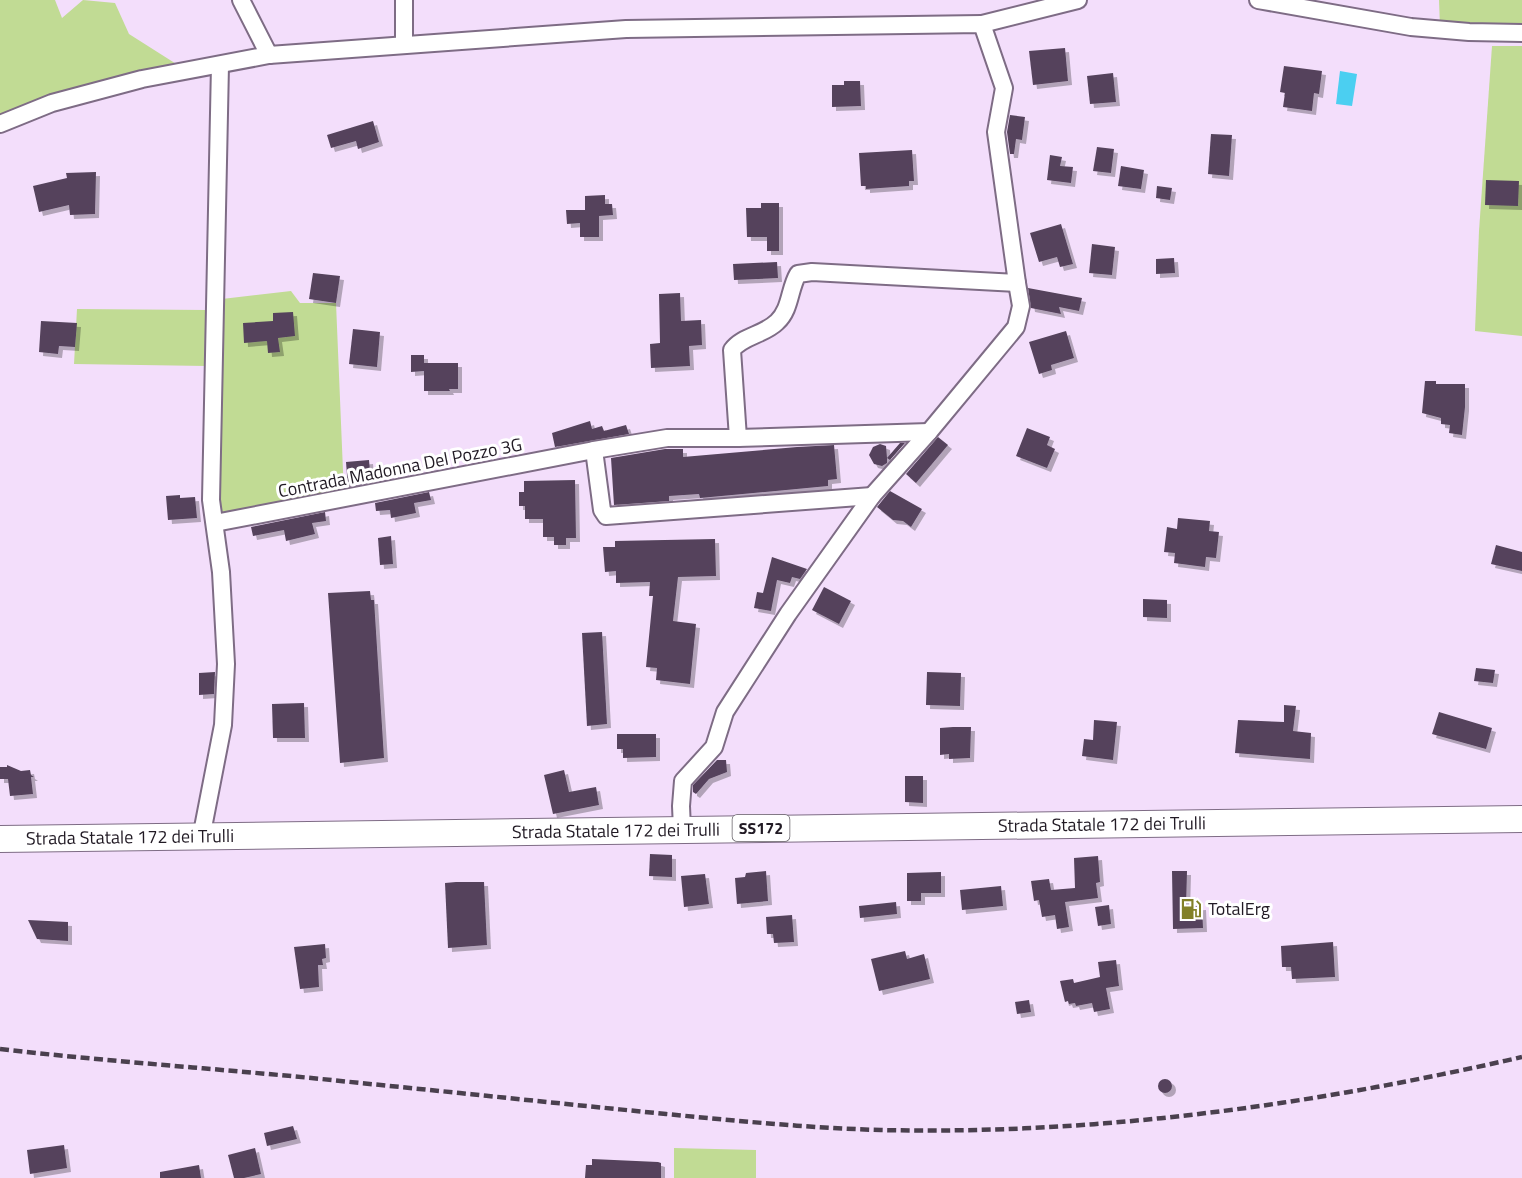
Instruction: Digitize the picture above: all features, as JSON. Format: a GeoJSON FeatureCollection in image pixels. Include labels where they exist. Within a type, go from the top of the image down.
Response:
{"type":"FeatureCollection","features":[{"type":"Feature","properties":{"kind":"main road","name":"Strada Statale 172 dei Trulli"},"geometry":{"type":"LineString","coordinates":[[0,839],[1522,819]]}},
{"type":"Feature","properties":{"kind":"street"},"geometry":{"type":"LineString","coordinates":[[241,0],[269,55]]}},
{"type":"Feature","properties":{"kind":"street"},"geometry":{"type":"LineString","coordinates":[[404,0],[404,45]]}},
{"type":"Feature","properties":{"kind":"street"},"geometry":{"type":"LineString","coordinates":[[0,124],[52,103],[142,79],[269,55],[626,29],[982,24],[1078,0]]}},
{"type":"Feature","properties":{"kind":"street"},"geometry":{"type":"LineString","coordinates":[[1258,0],[1411,27],[1469,32],[1522,33]]}},
{"type":"Feature","properties":{"kind":"street"},"geometry":{"type":"LineString","coordinates":[[682,829],[683,781],[714,747],[725,712],[788,615],[872,496],[929,432],[1016,327],[1021,306],[996,132],[1004,88],[982,24]]}},
{"type":"Feature","properties":{"kind":"street"},"geometry":{"type":"LineString","coordinates":[[201,838],[223,725],[226,664],[223,607],[211,500],[220,65]]}},
{"type":"Feature","properties":{"kind":"street"},"geometry":{"type":"LineString","coordinates":[[738,438],[732,350],[736,344],[763,332],[777,322],[787,309],[798,274],[812,272],[1017,283]]}},
{"type":"Feature","properties":{"kind":"street","name":"Contrada Madonna Del Pozzo 3G"},"geometry":{"type":"LineString","coordinates":[[214,523],[667,438],[929,432]]}},
{"type":"Feature","properties":{"kind":"street"},"geometry":{"type":"LineString","coordinates":[[594,450],[602,510],[606,516],[872,496]]}},
{"type":"Feature","properties":{"kind":"green space"},"geometry":{"type":"Polygon","coordinates":[[[0,0],[55,0],[62,18],[83,0],[115,3],[129,34],[181,67],[0,122],[0,0]]]}},
{"type":"Feature","properties":{"kind":"green space"},"geometry":{"type":"Polygon","coordinates":[[[1439,0],[1522,0],[1522,29],[1440,27],[1439,0]]]}},
{"type":"Feature","properties":{"kind":"green space"},"geometry":{"type":"Polygon","coordinates":[[[1492,46],[1522,46],[1522,336],[1475,331],[1479,231],[1492,46]]]}},
{"type":"Feature","properties":{"kind":"green space"},"geometry":{"type":"Polygon","coordinates":[[[291,291],[300,303],[336,303],[344,495],[218,515],[207,366],[74,364],[77,309],[208,310],[222,299],[291,291]]]}},
{"type":"Feature","properties":{"kind":"green space"},"geometry":{"type":"Polygon","coordinates":[[[674,1148],[756,1150],[756,1178],[674,1178],[674,1148]]]}},
{"type":"Feature","properties":{"kind":"water"},"geometry":{"type":"Polygon","coordinates":[[[1340,71],[1357,74],[1352,106],[1336,104],[1340,71]]]}},
{"type":"Feature","properties":{"kind":"building"},"geometry":{"type":"Polygon","coordinates":[[[1065,48],[1068,81],[1033,85],[1029,51],[1065,48]]]}},
{"type":"Feature","properties":{"kind":"building"},"geometry":{"type":"Polygon","coordinates":[[[1284,66],[1322,71],[1319,94],[1314,93],[1312,111],[1283,107],[1285,93],[1280,92],[1284,66]]]}},
{"type":"Feature","properties":{"kind":"building"},"geometry":{"type":"Polygon","coordinates":[[[1113,73],[1116,102],[1090,104],[1087,76],[1113,73]]]}},
{"type":"Feature","properties":{"kind":"building"},"geometry":{"type":"Polygon","coordinates":[[[844,81],[860,81],[861,106],[832,107],[832,85],[844,85],[844,81]]]}},
{"type":"Feature","properties":{"kind":"building"},"geometry":{"type":"Polygon","coordinates":[[[1010,115],[1025,117],[1022,140],[1016,139],[1014,154],[1010,154],[1007,132],[1010,115]]]}},
{"type":"Feature","properties":{"kind":"building"},"geometry":{"type":"Polygon","coordinates":[[[373,121],[379,142],[358,149],[356,141],[331,148],[327,135],[373,121]]]}},
{"type":"Feature","properties":{"kind":"building"},"geometry":{"type":"Polygon","coordinates":[[[1211,134],[1232,135],[1229,176],[1208,174],[1211,134]]]}},
{"type":"Feature","properties":{"kind":"building"},"geometry":{"type":"Polygon","coordinates":[[[1097,147],[1114,149],[1111,173],[1093,171],[1097,147]]]}},
{"type":"Feature","properties":{"kind":"building"},"geometry":{"type":"Polygon","coordinates":[[[912,150],[914,181],[909,181],[909,186],[866,189],[866,186],[861,186],[859,153],[912,150]]]}},
{"type":"Feature","properties":{"kind":"building"},"geometry":{"type":"Polygon","coordinates":[[[1050,155],[1062,157],[1060,166],[1073,167],[1071,183],[1047,180],[1050,155]]]}},
{"type":"Feature","properties":{"kind":"building"},"geometry":{"type":"Polygon","coordinates":[[[1121,166],[1144,170],[1141,189],[1118,186],[1121,166]]]}},
{"type":"Feature","properties":{"kind":"building"},"geometry":{"type":"Polygon","coordinates":[[[96,172],[95,214],[70,215],[69,205],[39,212],[33,186],[67,178],[66,173],[96,172]]]}},
{"type":"Feature","properties":{"kind":"building"},"geometry":{"type":"Polygon","coordinates":[[[1486,180],[1519,181],[1518,206],[1485,205],[1486,180]]]}},
{"type":"Feature","properties":{"kind":"building"},"geometry":{"type":"Polygon","coordinates":[[[1157,186],[1172,188],[1170,200],[1156,198],[1157,186]]]}},
{"type":"Feature","properties":{"kind":"building"},"geometry":{"type":"Polygon","coordinates":[[[605,195],[605,204],[612,204],[613,215],[599,216],[599,237],[580,237],[580,223],[567,224],[566,210],[585,210],[585,196],[605,195]]]}},
{"type":"Feature","properties":{"kind":"building"},"geometry":{"type":"Polygon","coordinates":[[[761,203],[779,203],[779,251],[767,251],[767,237],[747,237],[746,208],[761,208],[761,203]]]}},
{"type":"Feature","properties":{"kind":"building"},"geometry":{"type":"Polygon","coordinates":[[[1061,224],[1073,264],[1060,267],[1057,257],[1039,262],[1030,233],[1061,224]]]}},
{"type":"Feature","properties":{"kind":"building"},"geometry":{"type":"Polygon","coordinates":[[[1092,244],[1115,247],[1112,275],[1089,273],[1092,244]]]}},
{"type":"Feature","properties":{"kind":"building"},"geometry":{"type":"Polygon","coordinates":[[[1174,258],[1175,273],[1156,274],[1156,259],[1174,258]]]}},
{"type":"Feature","properties":{"kind":"building"},"geometry":{"type":"Polygon","coordinates":[[[777,262],[778,278],[734,280],[733,264],[777,262]]]}},
{"type":"Feature","properties":{"kind":"building"},"geometry":{"type":"Polygon","coordinates":[[[313,273],[340,276],[336,303],[309,299],[313,273]]]}},
{"type":"Feature","properties":{"kind":"building"},"geometry":{"type":"Polygon","coordinates":[[[1028,288],[1082,298],[1079,311],[1059,307],[1061,314],[1031,308],[1028,288]]]}},
{"type":"Feature","properties":{"kind":"building"},"geometry":{"type":"Polygon","coordinates":[[[680,293],[681,321],[701,320],[702,345],[689,346],[690,366],[651,368],[650,344],[660,343],[659,294],[680,293]]]}},
{"type":"Feature","properties":{"kind":"building"},"geometry":{"type":"Polygon","coordinates":[[[293,312],[295,336],[278,338],[280,352],[268,353],[267,341],[244,343],[243,323],[273,321],[273,313],[293,312]]]}},
{"type":"Feature","properties":{"kind":"building"},"geometry":{"type":"Polygon","coordinates":[[[41,321],[77,323],[75,347],[59,346],[58,354],[39,352],[41,321]]]}},
{"type":"Feature","properties":{"kind":"building"},"geometry":{"type":"Polygon","coordinates":[[[353,329],[380,332],[377,367],[349,364],[353,329]]]}},
{"type":"Feature","properties":{"kind":"building"},"geometry":{"type":"Polygon","coordinates":[[[1066,331],[1074,358],[1051,365],[1052,370],[1039,374],[1029,342],[1066,331]]]}},
{"type":"Feature","properties":{"kind":"building"},"geometry":{"type":"Polygon","coordinates":[[[411,355],[424,355],[424,371],[411,372],[411,355]]]}},
{"type":"Feature","properties":{"kind":"building"},"geometry":{"type":"Polygon","coordinates":[[[424,363],[458,363],[458,389],[424,391],[424,363]]]}},
{"type":"Feature","properties":{"kind":"building"},"geometry":{"type":"Polygon","coordinates":[[[1425,381],[1436,381],[1436,384],[1465,384],[1462,435],[1449,433],[1450,425],[1441,424],[1441,418],[1422,413],[1425,381]]]}},
{"type":"Feature","properties":{"kind":"building"},"geometry":{"type":"Polygon","coordinates":[[[590,421],[592,429],[602,426],[604,431],[626,425],[629,434],[555,447],[552,433],[590,421]]]}},
{"type":"Feature","properties":{"kind":"building"},"geometry":{"type":"Polygon","coordinates":[[[1027,428],[1050,437],[1047,445],[1055,449],[1047,468],[1016,456],[1027,428]]]}},
{"type":"Feature","properties":{"kind":"building"},"geometry":{"type":"Polygon","coordinates":[[[938,437],[948,445],[916,483],[906,474],[938,437]]]}},
{"type":"Feature","properties":{"kind":"building"},"geometry":{"type":"Polygon","coordinates":[[[900,443],[905,443],[890,460],[887,458],[900,443]]]}},
{"type":"Feature","properties":{"kind":"building"},"geometry":{"type":"Polygon","coordinates":[[[880,444],[886,446],[887,463],[882,466],[874,464],[869,455],[873,447],[880,444]]]}},
{"type":"Feature","properties":{"kind":"building"},"geometry":{"type":"Polygon","coordinates":[[[834,445],[837,479],[828,480],[828,486],[700,498],[699,494],[669,496],[669,501],[614,505],[611,458],[665,449],[683,449],[683,457],[834,445]]]}},
{"type":"Feature","properties":{"kind":"building"},"geometry":{"type":"Polygon","coordinates":[[[369,460],[371,482],[348,487],[346,462],[369,460]]]}},
{"type":"Feature","properties":{"kind":"building"},"geometry":{"type":"Polygon","coordinates":[[[575,480],[576,538],[566,538],[566,545],[554,545],[554,537],[543,537],[543,519],[525,519],[525,506],[519,506],[519,492],[524,492],[524,481],[575,480]]]}},
{"type":"Feature","properties":{"kind":"building"},"geometry":{"type":"Polygon","coordinates":[[[890,491],[922,509],[911,527],[903,521],[893,520],[877,507],[890,491]]]}},
{"type":"Feature","properties":{"kind":"building"},"geometry":{"type":"Polygon","coordinates":[[[429,492],[431,500],[414,503],[416,513],[391,518],[390,510],[376,511],[375,503],[429,492]]]}},
{"type":"Feature","properties":{"kind":"building"},"geometry":{"type":"Polygon","coordinates":[[[180,495],[180,498],[195,497],[197,518],[168,520],[166,496],[180,495]]]}},
{"type":"Feature","properties":{"kind":"building"},"geometry":{"type":"Polygon","coordinates":[[[325,512],[326,521],[312,523],[315,534],[286,541],[284,530],[253,536],[251,527],[325,512]]]}},
{"type":"Feature","properties":{"kind":"building"},"geometry":{"type":"Polygon","coordinates":[[[1178,518],[1210,521],[1209,531],[1219,532],[1216,558],[1206,557],[1205,567],[1174,563],[1175,553],[1164,552],[1167,527],[1177,529],[1178,518]]]}},
{"type":"Feature","properties":{"kind":"building"},"geometry":{"type":"Polygon","coordinates":[[[391,536],[393,564],[380,565],[378,538],[391,536]]]}},
{"type":"Feature","properties":{"kind":"building"},"geometry":{"type":"Polygon","coordinates":[[[715,539],[716,576],[678,577],[673,621],[696,624],[690,684],[656,680],[657,668],[646,667],[653,596],[649,596],[650,582],[616,583],[616,571],[605,572],[603,547],[615,547],[615,541],[715,539]]]}},
{"type":"Feature","properties":{"kind":"building"},"geometry":{"type":"Polygon","coordinates":[[[1496,545],[1522,552],[1522,571],[1491,564],[1496,545]]]}},
{"type":"Feature","properties":{"kind":"building"},"geometry":{"type":"Polygon","coordinates":[[[772,557],[807,569],[800,579],[792,577],[790,583],[777,580],[771,611],[754,608],[757,592],[763,593],[772,557]]]}},
{"type":"Feature","properties":{"kind":"building"},"geometry":{"type":"Polygon","coordinates":[[[824,587],[851,601],[839,624],[812,610],[824,587]]]}},
{"type":"Feature","properties":{"kind":"building"},"geometry":{"type":"Polygon","coordinates":[[[370,591],[371,600],[374,600],[384,758],[340,763],[328,593],[370,591]]]}},
{"type":"Feature","properties":{"kind":"building"},"geometry":{"type":"Polygon","coordinates":[[[1143,599],[1167,600],[1167,618],[1143,617],[1143,599]]]}},
{"type":"Feature","properties":{"kind":"building"},"geometry":{"type":"Polygon","coordinates":[[[602,632],[607,724],[587,726],[582,633],[602,632]]]}},
{"type":"Feature","properties":{"kind":"building"},"geometry":{"type":"Polygon","coordinates":[[[1476,668],[1495,670],[1493,683],[1474,681],[1476,668]]]}},
{"type":"Feature","properties":{"kind":"building"},"geometry":{"type":"Polygon","coordinates":[[[215,672],[214,694],[199,695],[199,673],[215,672]]]}},
{"type":"Feature","properties":{"kind":"building"},"geometry":{"type":"Polygon","coordinates":[[[927,672],[961,673],[960,706],[926,705],[927,672]]]}},
{"type":"Feature","properties":{"kind":"building"},"geometry":{"type":"Polygon","coordinates":[[[304,703],[305,738],[273,738],[272,704],[304,703]]]}},
{"type":"Feature","properties":{"kind":"building"},"geometry":{"type":"Polygon","coordinates":[[[1284,705],[1296,706],[1293,731],[1311,733],[1310,759],[1235,753],[1238,720],[1284,722],[1284,705]]]}},
{"type":"Feature","properties":{"kind":"building"},"geometry":{"type":"Polygon","coordinates":[[[1439,712],[1492,728],[1486,749],[1432,734],[1439,712]]]}},
{"type":"Feature","properties":{"kind":"building"},"geometry":{"type":"Polygon","coordinates":[[[1094,720],[1117,722],[1113,760],[1082,756],[1084,739],[1093,740],[1094,720]]]}},
{"type":"Feature","properties":{"kind":"building"},"geometry":{"type":"Polygon","coordinates":[[[971,727],[970,758],[949,759],[949,754],[940,755],[940,728],[971,727]]]}},
{"type":"Feature","properties":{"kind":"building"},"geometry":{"type":"Polygon","coordinates":[[[617,734],[656,734],[656,757],[623,758],[623,749],[617,749],[617,734]]]}},
{"type":"Feature","properties":{"kind":"building"},"geometry":{"type":"Polygon","coordinates":[[[717,760],[726,760],[727,772],[709,779],[696,794],[693,792],[693,785],[717,760]]]}},
{"type":"Feature","properties":{"kind":"building"},"geometry":{"type":"Polygon","coordinates":[[[7,765],[21,771],[30,770],[34,777],[31,777],[33,794],[10,796],[8,779],[0,779],[0,767],[7,767],[7,765]]]}},
{"type":"Feature","properties":{"kind":"building"},"geometry":{"type":"Polygon","coordinates":[[[564,770],[569,792],[596,787],[599,805],[553,814],[544,775],[564,770]]]}},
{"type":"Feature","properties":{"kind":"building"},"geometry":{"type":"Polygon","coordinates":[[[905,776],[923,776],[923,803],[905,802],[905,776]]]}},
{"type":"Feature","properties":{"kind":"building"},"geometry":{"type":"Polygon","coordinates":[[[650,854],[672,855],[672,877],[649,876],[650,854]]]}},
{"type":"Feature","properties":{"kind":"building"},"geometry":{"type":"Polygon","coordinates":[[[1098,856],[1100,882],[1096,883],[1098,898],[1065,902],[1069,927],[1057,929],[1055,915],[1042,917],[1039,900],[1034,901],[1031,881],[1049,879],[1051,890],[1075,888],[1074,858],[1098,856]]]}},
{"type":"Feature","properties":{"kind":"building"},"geometry":{"type":"Polygon","coordinates":[[[766,871],[768,901],[737,904],[735,878],[745,877],[746,873],[766,871]]]}},
{"type":"Feature","properties":{"kind":"building"},"geometry":{"type":"Polygon","coordinates":[[[1172,871],[1187,871],[1186,907],[1202,906],[1203,928],[1173,929],[1172,871]]]}},
{"type":"Feature","properties":{"kind":"building"},"geometry":{"type":"Polygon","coordinates":[[[941,872],[941,893],[921,893],[921,901],[907,901],[907,873],[941,872]]]}},
{"type":"Feature","properties":{"kind":"building"},"geometry":{"type":"Polygon","coordinates":[[[705,874],[709,904],[684,907],[681,876],[705,874]]]}},
{"type":"Feature","properties":{"kind":"building"},"geometry":{"type":"Polygon","coordinates":[[[484,882],[487,945],[448,948],[445,883],[484,882]]]}},
{"type":"Feature","properties":{"kind":"building"},"geometry":{"type":"Polygon","coordinates":[[[1001,886],[1003,906],[962,910],[960,890],[1001,886]]]}},
{"type":"Feature","properties":{"kind":"building"},"geometry":{"type":"Polygon","coordinates":[[[896,902],[897,914],[860,918],[859,906],[896,902]]]}},
{"type":"Feature","properties":{"kind":"building"},"geometry":{"type":"Polygon","coordinates":[[[1109,905],[1111,924],[1098,926],[1095,907],[1109,905]]]}},
{"type":"Feature","properties":{"kind":"building"},"geometry":{"type":"Polygon","coordinates":[[[792,915],[794,942],[774,943],[773,934],[767,934],[766,917],[792,915]]]}},
{"type":"Feature","properties":{"kind":"building"},"geometry":{"type":"Polygon","coordinates":[[[28,920],[68,922],[68,941],[37,939],[28,920]]]}},
{"type":"Feature","properties":{"kind":"building"},"geometry":{"type":"Polygon","coordinates":[[[1333,942],[1335,977],[1292,979],[1291,967],[1282,967],[1281,946],[1333,942]]]}},
{"type":"Feature","properties":{"kind":"building"},"geometry":{"type":"Polygon","coordinates":[[[325,944],[326,958],[322,959],[323,965],[318,965],[319,987],[300,989],[294,947],[325,944]]]}},
{"type":"Feature","properties":{"kind":"building"},"geometry":{"type":"Polygon","coordinates":[[[905,951],[907,959],[924,954],[930,979],[879,991],[871,959],[905,951]]]}},
{"type":"Feature","properties":{"kind":"building"},"geometry":{"type":"Polygon","coordinates":[[[1116,960],[1119,986],[1106,988],[1110,1009],[1094,1012],[1092,1003],[1076,1006],[1075,1003],[1065,1002],[1060,981],[1073,979],[1074,983],[1100,977],[1098,962],[1116,960]]]}},
{"type":"Feature","properties":{"kind":"building"},"geometry":{"type":"Polygon","coordinates":[[[1029,1000],[1031,1012],[1017,1014],[1015,1002],[1029,1000]]]}},
{"type":"Feature","properties":{"kind":"building"},"geometry":{"type":"Polygon","coordinates":[[[1162,1079],[1168,1079],[1172,1086],[1168,1093],[1162,1093],[1158,1089],[1158,1083],[1162,1079]]]}},
{"type":"Feature","properties":{"kind":"building"},"geometry":{"type":"Polygon","coordinates":[[[293,1126],[297,1139],[267,1146],[264,1133],[293,1126]]]}},
{"type":"Feature","properties":{"kind":"building"},"geometry":{"type":"Polygon","coordinates":[[[64,1145],[67,1168],[30,1174],[27,1150],[64,1145]]]}},
{"type":"Feature","properties":{"kind":"building"},"geometry":{"type":"Polygon","coordinates":[[[255,1148],[261,1174],[234,1178],[228,1155],[255,1148]]]}},
{"type":"Feature","properties":{"kind":"building"},"geometry":{"type":"Polygon","coordinates":[[[592,1159],[658,1162],[661,1163],[661,1178],[585,1178],[586,1165],[592,1165],[592,1159]]]}},
{"type":"Feature","properties":{"kind":"building"},"geometry":{"type":"Polygon","coordinates":[[[199,1165],[201,1178],[160,1178],[160,1172],[199,1165]]]}},
{"type":"Feature","properties":{"kind":"railway"},"geometry":{"type":"LineString","coordinates":[[0,1049],[720,1119],[881,1130],[1043,1127],[1123,1122],[1204,1113],[1284,1103],[1364,1089],[1522,1057]]}},
{"type":"Feature","properties":{"kind":"place","name":"TotalErg"},"geometry":{"type":"Point","coordinates":[1191,909]}}]}
